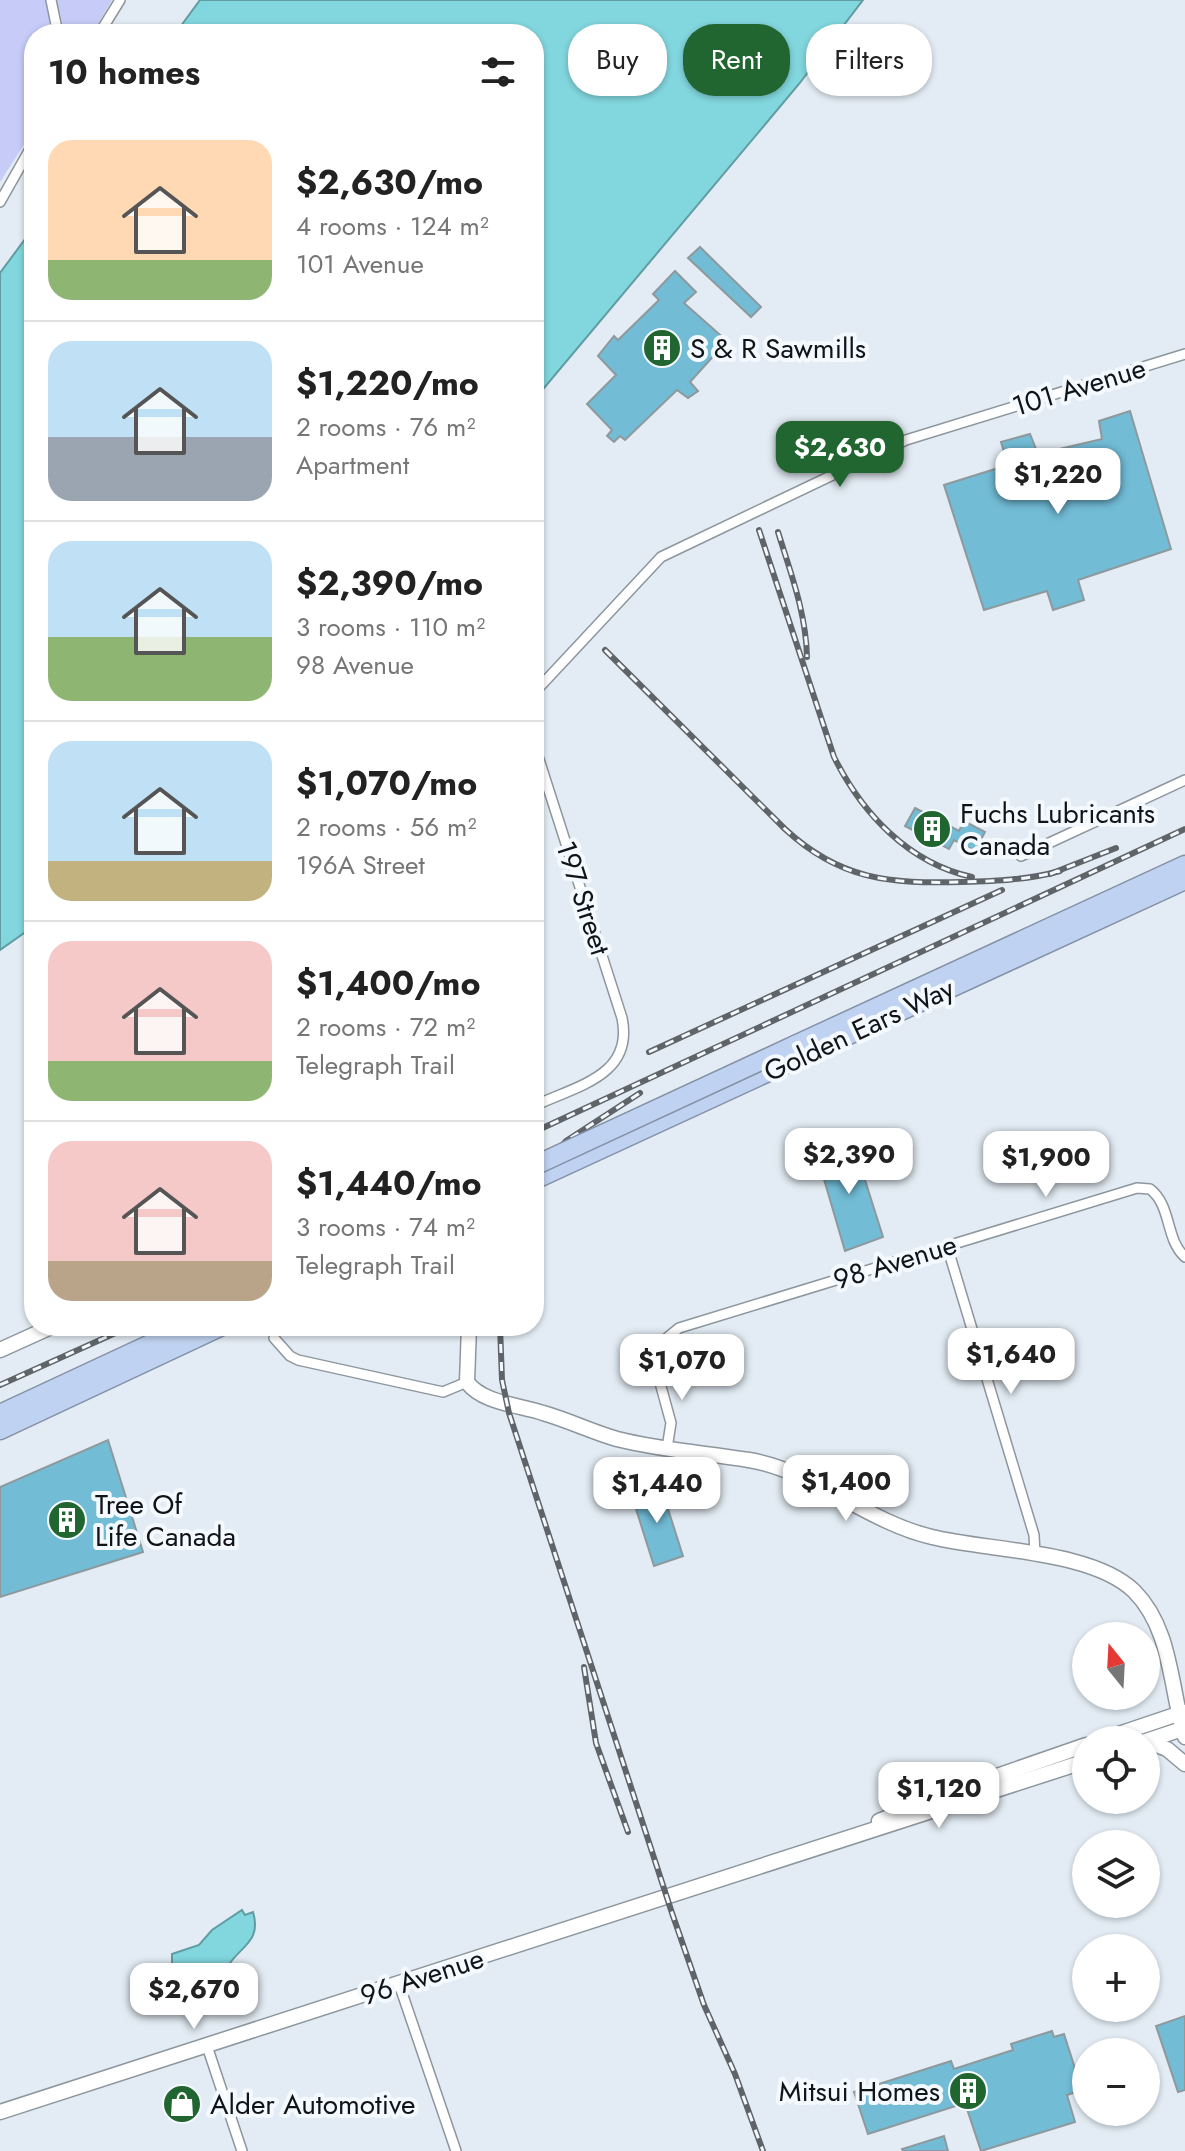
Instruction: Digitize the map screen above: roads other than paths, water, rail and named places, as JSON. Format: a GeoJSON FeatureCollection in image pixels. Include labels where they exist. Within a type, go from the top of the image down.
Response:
{"type":"FeatureCollection","features":[{"type":"Feature","properties":{"kind":"highway","name":"Golden Ears Way"},"geometry":{"type":"LineString","coordinates":[[544,1175],[1185,865]]}},
{"type":"Feature","properties":{"kind":"highway","name":"Golden Ears Way"},"geometry":{"type":"LineString","coordinates":[[544,1162],[1185,880]]}},
{"type":"Feature","properties":{"kind":"highway"},"geometry":{"type":"LineString","coordinates":[[0,1414],[168,1336]]}},
{"type":"Feature","properties":{"kind":"highway"},"geometry":{"type":"LineString","coordinates":[[0,1430],[201,1336]]}},
{"type":"Feature","properties":{"kind":"main road"},"geometry":{"type":"LineString","coordinates":[[0,1350],[31,1336]]}},
{"type":"Feature","properties":{"kind":"main road"},"geometry":{"type":"LineString","coordinates":[[469,1336],[467,1382],[482,1395],[619,1439],[751,1460],[779,1468],[885,1521],[932,1538],[1035,1554],[1099,1570],[1128,1585],[1151,1612],[1169,1666],[1183,1724]]}},
{"type":"Feature","properties":{"kind":"main road"},"geometry":{"type":"LineString","coordinates":[[1169,1666],[1185,1687]]}},
{"type":"Feature","properties":{"kind":"main road"},"geometry":{"type":"LineString","coordinates":[[1160,1728],[1183,1724]]}},
{"type":"Feature","properties":{"kind":"main road"},"geometry":{"type":"LineString","coordinates":[[1160,1735],[1183,1724]]}},
{"type":"Feature","properties":{"kind":"main road"},"geometry":{"type":"LineString","coordinates":[[1160,1746],[1185,1764]]}},
{"type":"Feature","properties":{"kind":"main road","name":"96 Avenue"},"geometry":{"type":"LineString","coordinates":[[843,1838],[945,1794],[1072,1750]]}},
{"type":"Feature","properties":{"kind":"main road","name":"96 Avenue"},"geometry":{"type":"LineString","coordinates":[[0,2112],[1072,1766]]}},
{"type":"Feature","properties":{"kind":"street"},"geometry":{"type":"LineString","coordinates":[[51,0],[56,24]]}},
{"type":"Feature","properties":{"kind":"street"},"geometry":{"type":"LineString","coordinates":[[105,24],[120,0]]}},
{"type":"Feature","properties":{"kind":"street"},"geometry":{"type":"LineString","coordinates":[[0,202],[24,160]]}},
{"type":"Feature","properties":{"kind":"street","name":"101 Avenue"},"geometry":{"type":"LineString","coordinates":[[544,682],[661,557],[906,440],[1185,354]]}},
{"type":"Feature","properties":{"kind":"street","name":"197 Street"},"geometry":{"type":"LineString","coordinates":[[544,775],[622,1018],[625,1040],[622,1052],[605,1072],[544,1101]]}},
{"type":"Feature","properties":{"kind":"street"},"geometry":{"type":"LineString","coordinates":[[1021,856],[1185,780]]}},
{"type":"Feature","properties":{"kind":"street","name":"98 Avenue"},"geometry":{"type":"LineString","coordinates":[[667,1448],[671,1423],[653,1357],[656,1347],[679,1328],[1137,1188],[1150,1189],[1162,1201],[1177,1250],[1185,1257]]}},
{"type":"Feature","properties":{"kind":"street"},"geometry":{"type":"LineString","coordinates":[[947,1246],[1034,1535],[1035,1554]]}},
{"type":"Feature","properties":{"kind":"street"},"geometry":{"type":"LineString","coordinates":[[274,1338],[290,1356],[298,1360],[443,1392],[467,1382]]}},
{"type":"Feature","properties":{"kind":"street"},"geometry":{"type":"LineString","coordinates":[[399,1984],[456,2151]]}},
{"type":"Feature","properties":{"kind":"street"},"geometry":{"type":"LineString","coordinates":[[207,2046],[242,2151]]}},
{"type":"Feature","properties":{"kind":"railway"},"geometry":{"type":"LineString","coordinates":[[759,530],[834,757],[845,778],[873,816],[908,848],[949,870],[972,877]]}},
{"type":"Feature","properties":{"kind":"railway"},"geometry":{"type":"LineString","coordinates":[[778,532],[801,609],[807,657]]}},
{"type":"Feature","properties":{"kind":"railway"},"geometry":{"type":"LineString","coordinates":[[605,650],[785,829],[805,846],[846,869],[889,880],[912,882],[999,880],[1060,871]]}},
{"type":"Feature","properties":{"kind":"railway"},"geometry":{"type":"LineString","coordinates":[[544,1127],[1185,829]]}},
{"type":"Feature","properties":{"kind":"railway"},"geometry":{"type":"LineString","coordinates":[[1050,874],[1116,848]]}},
{"type":"Feature","properties":{"kind":"railway"},"geometry":{"type":"LineString","coordinates":[[649,1052],[1002,890]]}},
{"type":"Feature","properties":{"kind":"railway"},"geometry":{"type":"LineString","coordinates":[[544,1166],[566,1141],[640,1093]]}},
{"type":"Feature","properties":{"kind":"railway"},"geometry":{"type":"LineString","coordinates":[[0,1385],[109,1336]]}},
{"type":"Feature","properties":{"kind":"railway"},"geometry":{"type":"LineString","coordinates":[[500,1336],[502,1380],[509,1413],[672,1913],[704,2005],[735,2074],[763,2151]]}},
{"type":"Feature","properties":{"kind":"railway"},"geometry":{"type":"LineString","coordinates":[[584,1667],[596,1743],[628,1832]]}},
{"type":"Feature","properties":{"kind":"place","name":"S & R Sawmills"},"geometry":{"type":"Point","coordinates":[662,348]}},
{"type":"Feature","properties":{"kind":"place","name":"Fuchs Lubricants Canada"},"geometry":{"type":"Point","coordinates":[932,829]}},
{"type":"Feature","properties":{"kind":"place","name":"Tree Of Life Canada"},"geometry":{"type":"Point","coordinates":[67,1520]}},
{"type":"Feature","properties":{"kind":"place","name":"Mitsui Homes"},"geometry":{"type":"Point","coordinates":[968,2091]}},
{"type":"Feature","properties":{"kind":"place","name":"Alder Automotive"},"geometry":{"type":"Point","coordinates":[182,2104]}}]}
